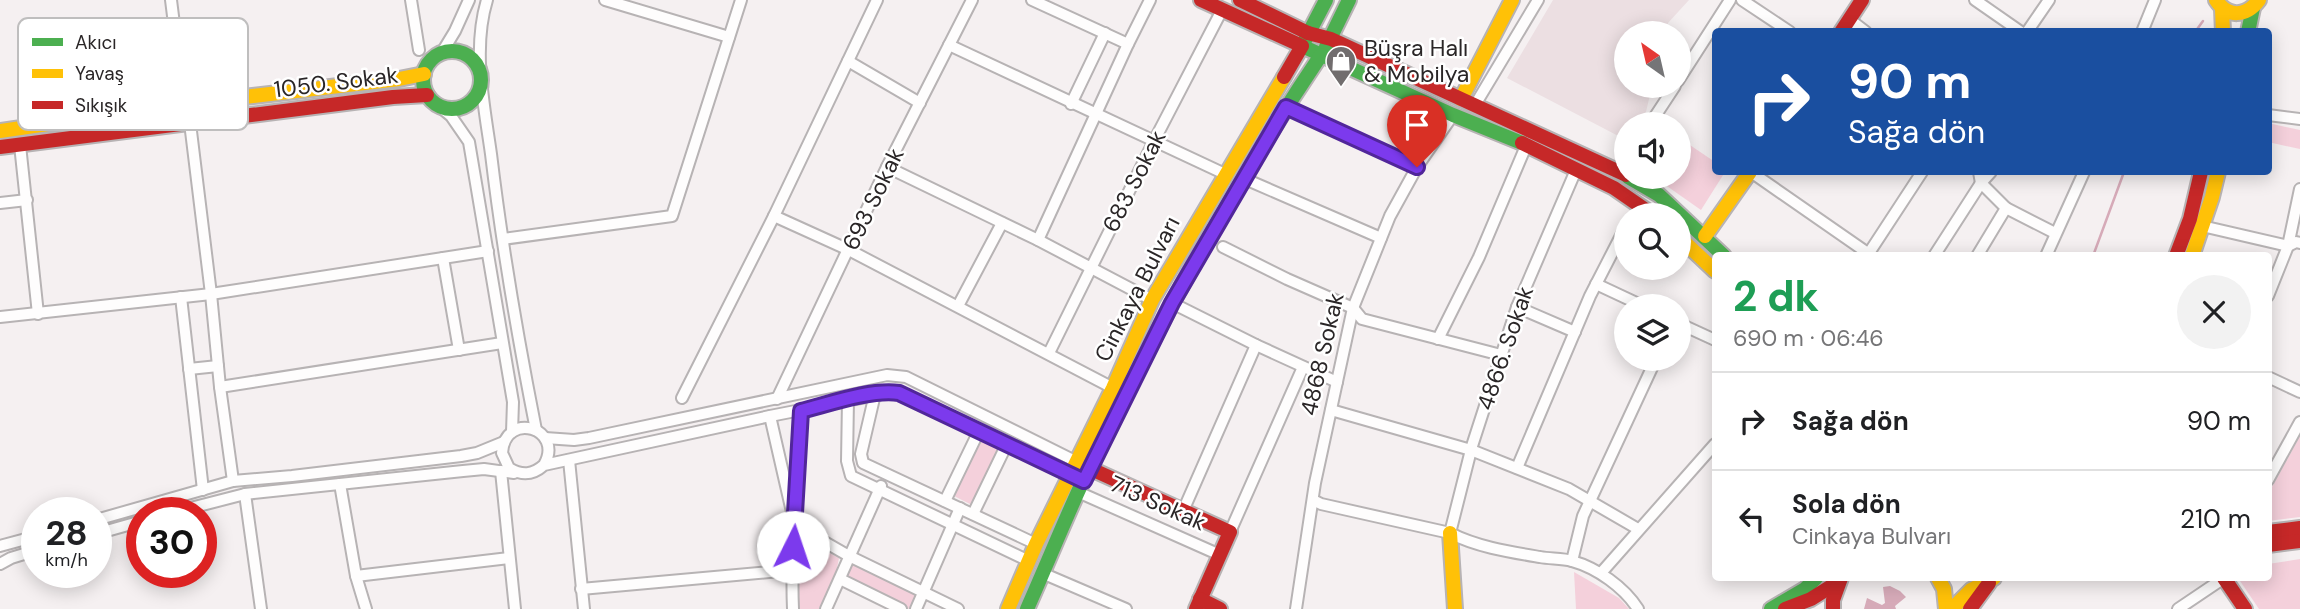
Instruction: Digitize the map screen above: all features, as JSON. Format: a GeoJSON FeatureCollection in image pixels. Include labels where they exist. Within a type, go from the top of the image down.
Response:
{"type":"FeatureCollection","features":[{"type":"Feature","properties":{"kind":"main road"},"geometry":{"type":"LineString","coordinates":[[1201,0],[1305,39],[1331,39],[1614,167]]}},
{"type":"Feature","properties":{"kind":"main road"},"geometry":{"type":"LineString","coordinates":[[1240,0],[1305,39],[1321,55],[1453,115],[1502,134],[1614,188],[1628,203]]}},
{"type":"Feature","properties":{"kind":"main road","name":"Cinkaya Bulvarı"},"geometry":{"type":"LineString","coordinates":[[1027,609],[1112,388],[1152,300],[1326,0]]}},
{"type":"Feature","properties":{"kind":"main road"},"geometry":{"type":"LineString","coordinates":[[1461,99],[1513,0]]}},
{"type":"Feature","properties":{"kind":"main road"},"geometry":{"type":"LineString","coordinates":[[1845,25],[1862,0]]}},
{"type":"Feature","properties":{"kind":"main road"},"geometry":{"type":"LineString","coordinates":[[1349,1],[1346,28],[1351,40],[1366,55]]}},
{"type":"Feature","properties":{"kind":"main road","name":"Cinkaya Bulvarı"},"geometry":{"type":"LineString","coordinates":[[1008,609],[1036,544],[1079,475],[1172,303],[1286,107],[1331,39],[1349,1]]}},
{"type":"Feature","properties":{"kind":"main road"},"geometry":{"type":"LineString","coordinates":[[2219,4],[2230,14],[2240,15],[2259,3]]}},
{"type":"Feature","properties":{"kind":"main road"},"geometry":{"type":"LineString","coordinates":[[2250,28],[2259,3]]}},
{"type":"Feature","properties":{"kind":"main road"},"geometry":{"type":"LineString","coordinates":[[2219,4],[2222,28]]}},
{"type":"Feature","properties":{"kind":"main road"},"geometry":{"type":"LineString","coordinates":[[453,51],[470,57],[476,64],[481,77],[479,90],[468,105],[450,110],[440,107],[427,95],[423,83],[424,74],[428,64],[441,54],[453,51]]}},
{"type":"Feature","properties":{"kind":"main road","name":"1050. Sokak"},"geometry":{"type":"LineString","coordinates":[[248,97],[424,74]]}},
{"type":"Feature","properties":{"kind":"main road","name":"1050. Sokak"},"geometry":{"type":"LineString","coordinates":[[248,116],[427,95]]}},
{"type":"Feature","properties":{"kind":"main road","name":"1050. Sokak"},"geometry":{"type":"LineString","coordinates":[[0,131],[18,128]]}},
{"type":"Feature","properties":{"kind":"main road","name":"1050. Sokak"},"geometry":{"type":"LineString","coordinates":[[0,147],[136,130]]}},
{"type":"Feature","properties":{"kind":"main road"},"geometry":{"type":"LineString","coordinates":[[1705,236],[1749,175]]}},
{"type":"Feature","properties":{"kind":"main road"},"geometry":{"type":"LineString","coordinates":[[2178,252],[2190,219],[2200,175]]}},
{"type":"Feature","properties":{"kind":"main road"},"geometry":{"type":"LineString","coordinates":[[2193,252],[2217,175]]}},
{"type":"Feature","properties":{"kind":"main road"},"geometry":{"type":"LineString","coordinates":[[1650,189],[1720,252]]}},
{"type":"Feature","properties":{"kind":"main road"},"geometry":{"type":"LineString","coordinates":[[1691,248],[1712,268]]}},
{"type":"Feature","properties":{"kind":"main road","name":"713 Sokak"},"geometry":{"type":"LineString","coordinates":[[1079,475],[1183,511],[1230,532]]}},
{"type":"Feature","properties":{"kind":"main road"},"geometry":{"type":"LineString","coordinates":[[2272,532],[2300,528]]}},
{"type":"Feature","properties":{"kind":"main road"},"geometry":{"type":"LineString","coordinates":[[1220,609],[1198,604],[1230,532]]}},
{"type":"Feature","properties":{"kind":"main road"},"geometry":{"type":"LineString","coordinates":[[1450,533],[1455,609]]}},
{"type":"Feature","properties":{"kind":"main road"},"geometry":{"type":"LineString","coordinates":[[2272,544],[2300,541]]}},
{"type":"Feature","properties":{"kind":"main road"},"geometry":{"type":"LineString","coordinates":[[1771,609],[1805,589],[1813,581]]}},
{"type":"Feature","properties":{"kind":"main road"},"geometry":{"type":"LineString","coordinates":[[1785,609],[1811,599],[1837,581]]}},
{"type":"Feature","properties":{"kind":"main road"},"geometry":{"type":"LineString","coordinates":[[1833,609],[1839,581]]}},
{"type":"Feature","properties":{"kind":"main road"},"geometry":{"type":"LineString","coordinates":[[1940,581],[1944,589],[1946,609]]}},
{"type":"Feature","properties":{"kind":"main road"},"geometry":{"type":"LineString","coordinates":[[1952,609],[1965,593],[1985,581]]}},
{"type":"Feature","properties":{"kind":"main road"},"geometry":{"type":"LineString","coordinates":[[1970,609],[1991,581]]}},
{"type":"Feature","properties":{"kind":"main road"},"geometry":{"type":"LineString","coordinates":[[2226,581],[2245,609]]}},
{"type":"Feature","properties":{"kind":"street"},"geometry":{"type":"LineString","coordinates":[[170,0],[172,18]]}},
{"type":"Feature","properties":{"kind":"street"},"geometry":{"type":"LineString","coordinates":[[411,0],[419,50]]}},
{"type":"Feature","properties":{"kind":"street"},"geometry":{"type":"LineString","coordinates":[[441,54],[469,0]]}},
{"type":"Feature","properties":{"kind":"street"},"geometry":{"type":"LineString","coordinates":[[487,0],[481,20],[481,77],[503,239],[540,434],[549,452],[544,465]]}},
{"type":"Feature","properties":{"kind":"street"},"geometry":{"type":"LineString","coordinates":[[605,0],[729,37]]}},
{"type":"Feature","properties":{"kind":"street"},"geometry":{"type":"LineString","coordinates":[[503,239],[672,216],[741,0]]}},
{"type":"Feature","properties":{"kind":"street"},"geometry":{"type":"LineString","coordinates":[[682,398],[774,216],[877,0]]}},
{"type":"Feature","properties":{"kind":"street"},"geometry":{"type":"LineString","coordinates":[[1032,0],[1128,44]]}},
{"type":"Feature","properties":{"kind":"street"},"geometry":{"type":"LineString","coordinates":[[1038,240],[1150,0]]}},
{"type":"Feature","properties":{"kind":"street"},"geometry":{"type":"LineString","coordinates":[[1475,106],[1538,0]]}},
{"type":"Feature","properties":{"kind":"street"},"geometry":{"type":"LineString","coordinates":[[1691,61],[1730,0]]}},
{"type":"Feature","properties":{"kind":"street"},"geometry":{"type":"LineString","coordinates":[[1742,0],[1784,28]]}},
{"type":"Feature","properties":{"kind":"street"},"geometry":{"type":"LineString","coordinates":[[1975,0],[2015,28]]}},
{"type":"Feature","properties":{"kind":"street"},"geometry":{"type":"LineString","coordinates":[[2029,28],[2049,0]]}},
{"type":"Feature","properties":{"kind":"street"},"geometry":{"type":"LineString","coordinates":[[2144,28],[2155,0]]}},
{"type":"Feature","properties":{"kind":"street","name":"693 Sokak"},"geometry":{"type":"LineString","coordinates":[[777,399],[887,167],[950,44],[968,1]]}},
{"type":"Feature","properties":{"kind":"street","name":"683 Sokak"},"geometry":{"type":"LineString","coordinates":[[1049,353],[1222,10]]}},
{"type":"Feature","properties":{"kind":"street"},"geometry":{"type":"LineString","coordinates":[[1072,104],[1105,33]]}},
{"type":"Feature","properties":{"kind":"street"},"geometry":{"type":"LineString","coordinates":[[950,44],[1072,104],[1225,174]]}},
{"type":"Feature","properties":{"kind":"street"},"geometry":{"type":"LineString","coordinates":[[848,61],[920,103]]}},
{"type":"Feature","properties":{"kind":"street"},"geometry":{"type":"LineString","coordinates":[[440,107],[469,142],[513,402],[512,432]]}},
{"type":"Feature","properties":{"kind":"street"},"geometry":{"type":"LineString","coordinates":[[1286,107],[1417,167]]}},
{"type":"Feature","properties":{"kind":"street","name":"4868 Sokak"},"geometry":{"type":"LineString","coordinates":[[1296,609],[1312,500],[1353,308],[1390,216],[1417,167],[1453,115]]}},
{"type":"Feature","properties":{"kind":"street"},"geometry":{"type":"LineString","coordinates":[[2272,116],[2300,119]]}},
{"type":"Feature","properties":{"kind":"street"},"geometry":{"type":"LineString","coordinates":[[191,130],[233,481]]}},
{"type":"Feature","properties":{"kind":"street"},"geometry":{"type":"LineString","coordinates":[[20,145],[38,314]]}},
{"type":"Feature","properties":{"kind":"street"},"geometry":{"type":"LineString","coordinates":[[1438,339],[1479,257],[1526,146]]}},
{"type":"Feature","properties":{"kind":"street"},"geometry":{"type":"LineString","coordinates":[[887,167],[1038,240],[1152,300]]}},
{"type":"Feature","properties":{"kind":"street","name":"4866. Sokak"},"geometry":{"type":"LineString","coordinates":[[1450,533],[1471,450],[1517,307],[1576,170]]}},
{"type":"Feature","properties":{"kind":"street"},"geometry":{"type":"LineString","coordinates":[[1755,175],[1865,252]]}},
{"type":"Feature","properties":{"kind":"street"},"geometry":{"type":"LineString","coordinates":[[1871,252],[1917,175]]}},
{"type":"Feature","properties":{"kind":"street"},"geometry":{"type":"LineString","coordinates":[[2048,252],[2083,175]]}},
{"type":"Feature","properties":{"kind":"street"},"geometry":{"type":"LineString","coordinates":[[1936,252],[1980,177],[2006,208],[2055,233]]}},
{"type":"Feature","properties":{"kind":"street"},"geometry":{"type":"LineString","coordinates":[[1245,179],[1381,238]]}},
{"type":"Feature","properties":{"kind":"street"},"geometry":{"type":"LineString","coordinates":[[2272,286],[2288,246],[2300,189]]}},
{"type":"Feature","properties":{"kind":"street"},"geometry":{"type":"LineString","coordinates":[[0,203],[27,200]]}},
{"type":"Feature","properties":{"kind":"street"},"geometry":{"type":"LineString","coordinates":[[1978,252],[2006,208]]}},
{"type":"Feature","properties":{"kind":"street"},"geometry":{"type":"LineString","coordinates":[[774,216],[849,250],[1112,388]]}},
{"type":"Feature","properties":{"kind":"street"},"geometry":{"type":"LineString","coordinates":[[958,306],[1002,223]]}},
{"type":"Feature","properties":{"kind":"street"},"geometry":{"type":"LineString","coordinates":[[2202,226],[2288,246],[2300,243]]}},
{"type":"Feature","properties":{"kind":"street"},"geometry":{"type":"LineString","coordinates":[[1223,247],[1353,308],[1362,319],[1501,355]]}},
{"type":"Feature","properties":{"kind":"street"},"geometry":{"type":"LineString","coordinates":[[1517,468],[1596,284],[1614,249]]}},
{"type":"Feature","properties":{"kind":"street"},"geometry":{"type":"LineString","coordinates":[[0,317],[211,294],[488,251]]}},
{"type":"Feature","properties":{"kind":"street"},"geometry":{"type":"LineString","coordinates":[[443,258],[459,350]]}},
{"type":"Feature","properties":{"kind":"street"},"geometry":{"type":"LineString","coordinates":[[1596,284],[1617,294]]}},
{"type":"Feature","properties":{"kind":"street"},"geometry":{"type":"LineString","coordinates":[[181,297],[203,490]]}},
{"type":"Feature","properties":{"kind":"street"},"geometry":{"type":"LineString","coordinates":[[1172,303],[1338,382]]}},
{"type":"Feature","properties":{"kind":"street"},"geometry":{"type":"LineString","coordinates":[[1517,307],[1575,332]]}},
{"type":"Feature","properties":{"kind":"street"},"geometry":{"type":"LineString","coordinates":[[1691,329],[1712,339]]}},
{"type":"Feature","properties":{"kind":"street"},"geometry":{"type":"LineString","coordinates":[[220,387],[502,343]]}},
{"type":"Feature","properties":{"kind":"street"},"geometry":{"type":"LineString","coordinates":[[1183,511],[1256,345]]}},
{"type":"Feature","properties":{"kind":"street"},"geometry":{"type":"LineString","coordinates":[[189,369],[218,366]]}},
{"type":"Feature","properties":{"kind":"street"},"geometry":{"type":"LineString","coordinates":[[1230,532],[1303,367]]}},
{"type":"Feature","properties":{"kind":"street"},"geometry":{"type":"LineString","coordinates":[[1572,561],[1583,516],[1651,371]]}},
{"type":"Feature","properties":{"kind":"street"},"geometry":{"type":"LineString","coordinates":[[524,474],[509,468],[502,453],[504,442],[512,432],[526,427],[540,434],[574,440],[589,438],[897,375],[906,377],[1079,475]]}},
{"type":"Feature","properties":{"kind":"street"},"geometry":{"type":"LineString","coordinates":[[2272,379],[2300,392]]}},
{"type":"Feature","properties":{"kind":"street"},"geometry":{"type":"LineString","coordinates":[[217,501],[245,494],[463,471],[532,473],[544,465],[892,392],[909,397],[1079,475]]}},
{"type":"Feature","properties":{"kind":"street"},"geometry":{"type":"LineString","coordinates":[[875,394],[861,460],[1036,544]]}},
{"type":"Feature","properties":{"kind":"street"},"geometry":{"type":"LineString","coordinates":[[848,400],[851,476],[1029,561]]}},
{"type":"Feature","properties":{"kind":"street"},"geometry":{"type":"LineString","coordinates":[[1331,410],[1471,450],[1569,489],[1638,529]]}},
{"type":"Feature","properties":{"kind":"street"},"geometry":{"type":"LineString","coordinates":[[793,609],[791,570],[801,411]]}},
{"type":"Feature","properties":{"kind":"street"},"geometry":{"type":"LineString","coordinates":[[770,416],[795,524],[849,555],[958,609]]}},
{"type":"Feature","properties":{"kind":"street"},"geometry":{"type":"LineString","coordinates":[[2272,474],[2300,422]]}},
{"type":"Feature","properties":{"kind":"street"},"geometry":{"type":"LineString","coordinates":[[945,501],[978,433]]}},
{"type":"Feature","properties":{"kind":"street"},"geometry":{"type":"LineString","coordinates":[[112,516],[233,481],[461,456],[504,442]]}},
{"type":"Feature","properties":{"kind":"street"},"geometry":{"type":"LineString","coordinates":[[973,514],[1005,448]]}},
{"type":"Feature","properties":{"kind":"street"},"geometry":{"type":"LineString","coordinates":[[1601,573],[1638,529],[1712,451]]}},
{"type":"Feature","properties":{"kind":"street"},"geometry":{"type":"LineString","coordinates":[[569,460],[584,609]]}},
{"type":"Feature","properties":{"kind":"street"},"geometry":{"type":"LineString","coordinates":[[501,471],[515,609]]}},
{"type":"Feature","properties":{"kind":"street"},"geometry":{"type":"LineString","coordinates":[[826,609],[886,474]]}},
{"type":"Feature","properties":{"kind":"street","name":"713 Sokak"},"geometry":{"type":"LineString","coordinates":[[1079,475],[1220,555]]}},
{"type":"Feature","properties":{"kind":"street"},"geometry":{"type":"LineString","coordinates":[[340,484],[356,576],[366,609]]}},
{"type":"Feature","properties":{"kind":"street"},"geometry":{"type":"LineString","coordinates":[[245,494],[261,609]]}},
{"type":"Feature","properties":{"kind":"street"},"geometry":{"type":"LineString","coordinates":[[1312,500],[1450,533],[1465,541],[1541,558],[1572,561],[1601,573],[1631,599],[1638,609]]}},
{"type":"Feature","properties":{"kind":"street"},"geometry":{"type":"LineString","coordinates":[[916,609],[961,509]]}},
{"type":"Feature","properties":{"kind":"street"},"geometry":{"type":"LineString","coordinates":[[0,536],[21,537]]}},
{"type":"Feature","properties":{"kind":"street"},"geometry":{"type":"LineString","coordinates":[[0,546],[21,541]]}},
{"type":"Feature","properties":{"kind":"street"},"geometry":{"type":"LineString","coordinates":[[0,564],[21,555]]}},
{"type":"Feature","properties":{"kind":"street"},"geometry":{"type":"LineString","coordinates":[[356,576],[509,558]]}},
{"type":"Feature","properties":{"kind":"street"},"geometry":{"type":"LineString","coordinates":[[581,589],[791,570]]}},
{"type":"Feature","properties":{"kind":"street"},"geometry":{"type":"LineString","coordinates":[[1042,573],[1126,609]]}},
{"type":"Feature","properties":{"kind":"street"},"geometry":{"type":"LineString","coordinates":[[840,579],[901,609]]}},
{"type":"Feature","properties":{"kind":"street"},"geometry":{"type":"LineString","coordinates":[[2178,609],[2220,581]]}},
{"type":"Feature","properties":{"kind":"shaded area"},"geometry":{"type":"Polygon","coordinates":[[[1553,0],[1689,0],[1670,21],[1614,21],[1614,98],[1649,98],[1646,112],[1614,112],[1614,134],[1507,78],[1553,0]]]}},
{"type":"Feature","properties":{"kind":"shaded area"},"geometry":{"type":"Polygon","coordinates":[[[2272,124],[2300,130],[2300,149],[2272,143],[2272,124]]]}},
{"type":"Feature","properties":{"kind":"shaded area"},"geometry":{"type":"Polygon","coordinates":[[[1691,146],[1712,160],[1712,175],[1723,175],[1701,210],[1671,189],[1691,189],[1691,146]]]}},
{"type":"Feature","properties":{"kind":"shaded area"},"geometry":{"type":"Polygon","coordinates":[[[2300,436],[2300,517],[2272,520],[2272,487],[2300,436]]]}},
{"type":"Feature","properties":{"kind":"shaded area"},"geometry":{"type":"Polygon","coordinates":[[[979,439],[998,448],[999,453],[974,506],[952,495],[979,439]]]}},
{"type":"Feature","properties":{"kind":"shaded area"},"geometry":{"type":"Polygon","coordinates":[[[814,545],[839,558],[835,578],[819,609],[797,609],[800,550],[814,545]]]}},
{"type":"Feature","properties":{"kind":"shaded area"},"geometry":{"type":"Polygon","coordinates":[[[2300,559],[2300,609],[2259,609],[2240,581],[2272,581],[2272,563],[2300,559]]]}},
{"type":"Feature","properties":{"kind":"shaded area"},"geometry":{"type":"Polygon","coordinates":[[[851,563],[916,594],[909,609],[844,578],[851,563]]]}},
{"type":"Feature","properties":{"kind":"shaded area"},"geometry":{"type":"Polygon","coordinates":[[[1574,572],[1619,598],[1629,609],[1576,609],[1574,572]]]}},
{"type":"Feature","properties":{"kind":"shaded area"},"geometry":{"type":"Polygon","coordinates":[[[1890,586],[1906,597],[1895,606],[1896,609],[1864,609],[1867,598],[1882,605],[1885,603],[1883,587],[1890,586]]]}},
{"type":"Feature","properties":{"kind":"waterway"},"geometry":{"type":"LineString","coordinates":[[2198,28],[2203,21]]}},
{"type":"Feature","properties":{"kind":"waterway"},"geometry":{"type":"LineString","coordinates":[[2094,252],[2123,175]]}},
{"type":"Feature","properties":{"kind":"traffic: fast"},"geometry":{"type":"LineString","coordinates":[[1326,0],[1302,46],[1453,115],[1522,143]]}},
{"type":"Feature","properties":{"kind":"traffic: fast"},"geometry":{"type":"LineString","coordinates":[[1326,47],[1349,0]]}},
{"type":"Feature","properties":{"kind":"traffic: fast"},"geometry":{"type":"LineString","coordinates":[[2249,28],[2253,8]]}},
{"type":"Feature","properties":{"kind":"traffic: fast"},"geometry":{"type":"LineString","coordinates":[[452,51],[463,53],[476,64],[481,80],[479,91],[468,104],[452,109],[441,107],[428,96],[423,80],[425,69],[436,56],[452,51]]}},
{"type":"Feature","properties":{"kind":"traffic: fast"},"geometry":{"type":"LineString","coordinates":[[1027,609],[1089,468],[1169,309],[1257,154],[1321,55]]}},
{"type":"Feature","properties":{"kind":"traffic: fast"},"geometry":{"type":"LineString","coordinates":[[1649,189],[1659,195],[1720,252]]}},
{"type":"Feature","properties":{"kind":"traffic: fast"},"geometry":{"type":"LineString","coordinates":[[1771,609],[1805,589],[1813,581]]}},
{"type":"Feature","properties":{"kind":"traffic: slow"},"geometry":{"type":"LineString","coordinates":[[1461,99],[1512,0]]}},
{"type":"Feature","properties":{"kind":"traffic: slow"},"geometry":{"type":"LineString","coordinates":[[2216,0],[2226,10],[2237,13],[2248,10],[2259,0]]}},
{"type":"Feature","properties":{"kind":"traffic: slow"},"geometry":{"type":"LineString","coordinates":[[2222,9],[2223,28]]}},
{"type":"Feature","properties":{"kind":"traffic: slow"},"geometry":{"type":"LineString","coordinates":[[248,97],[424,74]]}},
{"type":"Feature","properties":{"kind":"traffic: slow"},"geometry":{"type":"LineString","coordinates":[[1008,609],[1152,300],[1284,77]]}},
{"type":"Feature","properties":{"kind":"traffic: slow"},"geometry":{"type":"LineString","coordinates":[[0,131],[18,128]]}},
{"type":"Feature","properties":{"kind":"traffic: slow"},"geometry":{"type":"LineString","coordinates":[[1705,236],[1748,175]]}},
{"type":"Feature","properties":{"kind":"traffic: slow"},"geometry":{"type":"LineString","coordinates":[[2193,252],[2217,175]]}},
{"type":"Feature","properties":{"kind":"traffic: slow"},"geometry":{"type":"LineString","coordinates":[[1691,248],[1712,268]]}},
{"type":"Feature","properties":{"kind":"traffic: slow"},"geometry":{"type":"LineString","coordinates":[[1450,533],[1455,609]]}},
{"type":"Feature","properties":{"kind":"traffic: slow"},"geometry":{"type":"LineString","coordinates":[[1940,581],[1944,589],[1946,609]]}},
{"type":"Feature","properties":{"kind":"traffic: slow"},"geometry":{"type":"LineString","coordinates":[[1952,609],[1971,590],[1988,581]]}},
{"type":"Feature","properties":{"kind":"traffic: jam"},"geometry":{"type":"LineString","coordinates":[[1201,0],[1302,46],[1284,77]]}},
{"type":"Feature","properties":{"kind":"traffic: jam"},"geometry":{"type":"LineString","coordinates":[[1240,0],[1308,33]]}},
{"type":"Feature","properties":{"kind":"traffic: jam"},"geometry":{"type":"LineString","coordinates":[[1844,28],[1862,0]]}},
{"type":"Feature","properties":{"kind":"traffic: jam"},"geometry":{"type":"LineString","coordinates":[[1308,33],[1331,39],[1614,169]]}},
{"type":"Feature","properties":{"kind":"traffic: jam"},"geometry":{"type":"LineString","coordinates":[[248,115],[427,95]]}},
{"type":"Feature","properties":{"kind":"traffic: jam"},"geometry":{"type":"LineString","coordinates":[[0,147],[134,130]]}},
{"type":"Feature","properties":{"kind":"traffic: jam"},"geometry":{"type":"LineString","coordinates":[[1522,143],[1614,188],[1636,203]]}},
{"type":"Feature","properties":{"kind":"traffic: jam"},"geometry":{"type":"LineString","coordinates":[[2178,252],[2190,219],[2200,175]]}},
{"type":"Feature","properties":{"kind":"traffic: jam"},"geometry":{"type":"LineString","coordinates":[[1089,468],[1230,532],[1196,609]]}},
{"type":"Feature","properties":{"kind":"traffic: jam"},"geometry":{"type":"LineString","coordinates":[[2272,532],[2300,528]]}},
{"type":"Feature","properties":{"kind":"traffic: jam"},"geometry":{"type":"LineString","coordinates":[[2272,544],[2300,541]]}},
{"type":"Feature","properties":{"kind":"traffic: jam"},"geometry":{"type":"LineString","coordinates":[[1833,609],[1833,600],[1840,581]]}},
{"type":"Feature","properties":{"kind":"traffic: jam"},"geometry":{"type":"LineString","coordinates":[[2226,581],[2245,609]]}},
{"type":"Feature","properties":{"kind":"traffic: jam"},"geometry":{"type":"LineString","coordinates":[[1785,609],[1811,599],[1838,582]]}},
{"type":"Feature","properties":{"kind":"traffic: jam"},"geometry":{"type":"LineString","coordinates":[[1970,609],[1989,583]]}},
{"type":"Feature","properties":{"kind":"traffic: jam"},"geometry":{"type":"LineString","coordinates":[[1200,599],[1220,609]]}},
{"type":"Feature","properties":{"kind":"place","name":"Büşra Halı & Mobilya"},"geometry":{"type":"Point","coordinates":[1341,88]}},
{"type":"Feature","properties":{"kind":"route"},"geometry":{"type":"LineString","coordinates":[[793,547],[801,411],[848,400],[884,392],[899,393],[1084,481],[1172,303],[1286,107],[1417,167]]}}]}
